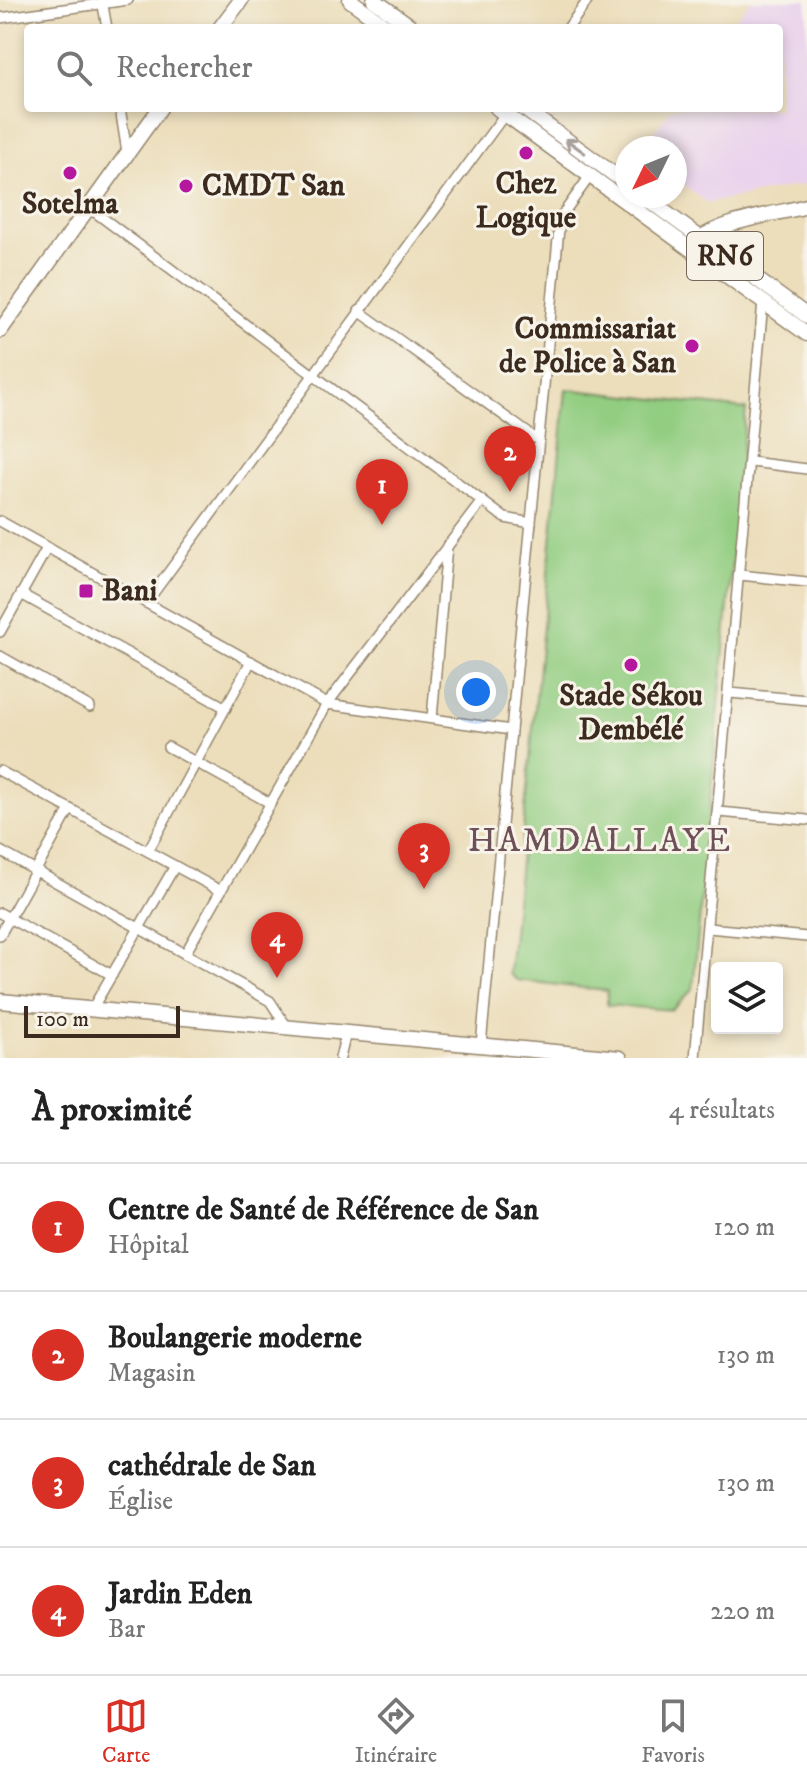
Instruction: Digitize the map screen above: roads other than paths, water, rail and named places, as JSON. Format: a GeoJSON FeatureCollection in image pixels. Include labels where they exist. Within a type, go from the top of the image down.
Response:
{"type":"FeatureCollection","features":[{"type":"Feature","properties":{"kind":"main road"},"geometry":{"type":"LineString","coordinates":[[223,24],[241,0]]}},
{"type":"Feature","properties":{"kind":"main road"},"geometry":{"type":"LineString","coordinates":[[350,0],[383,24]]}},
{"type":"Feature","properties":{"kind":"main road"},"geometry":{"type":"LineString","coordinates":[[374,0],[407,24]]}},
{"type":"Feature","properties":{"kind":"main road"},"geometry":{"type":"LineString","coordinates":[[0,331],[157,112]]}},
{"type":"Feature","properties":{"kind":"main road","name":"RN6"},"geometry":{"type":"LineString","coordinates":[[502,112],[590,176],[807,316]]}},
{"type":"Feature","properties":{"kind":"main road"},"geometry":{"type":"LineString","coordinates":[[528,112],[615,175]]}},
{"type":"Feature","properties":{"kind":"main road"},"geometry":{"type":"LineString","coordinates":[[694,243],[721,228],[807,206]]}},
{"type":"Feature","properties":{"kind":"main road","name":"RN6"},"geometry":{"type":"LineString","coordinates":[[656,208],[763,302],[807,334]]}},
{"type":"Feature","properties":{"kind":"main road"},"geometry":{"type":"LineString","coordinates":[[0,1001],[620,1058]]}},
{"type":"Feature","properties":{"kind":"street"},"geometry":{"type":"LineString","coordinates":[[0,18],[128,0]]}},
{"type":"Feature","properties":{"kind":"street"},"geometry":{"type":"LineString","coordinates":[[571,24],[588,0]]}},
{"type":"Feature","properties":{"kind":"street"},"geometry":{"type":"LineString","coordinates":[[102,2],[106,24]]}},
{"type":"Feature","properties":{"kind":"street"},"geometry":{"type":"LineString","coordinates":[[121,112],[127,152]]}},
{"type":"Feature","properties":{"kind":"street"},"geometry":{"type":"LineString","coordinates":[[146,603],[500,112]]}},
{"type":"Feature","properties":{"kind":"street"},"geometry":{"type":"LineString","coordinates":[[481,1045],[560,218],[590,176]]}},
{"type":"Feature","properties":{"kind":"street"},"geometry":{"type":"LineString","coordinates":[[88,207],[505,518],[531,523]]}},
{"type":"Feature","properties":{"kind":"street"},"geometry":{"type":"LineString","coordinates":[[695,1058],[763,302]]}},
{"type":"Feature","properties":{"kind":"street"},"geometry":{"type":"LineString","coordinates":[[359,311],[539,441]]}},
{"type":"Feature","properties":{"kind":"street"},"geometry":{"type":"LineString","coordinates":[[751,462],[807,469]]}},
{"type":"Feature","properties":{"kind":"street"},"geometry":{"type":"LineString","coordinates":[[185,954],[327,704],[482,501]]}},
{"type":"Feature","properties":{"kind":"street"},"geometry":{"type":"LineString","coordinates":[[0,521],[327,704],[511,730]]}},
{"type":"Feature","properties":{"kind":"street"},"geometry":{"type":"LineString","coordinates":[[432,718],[447,546]]}},
{"type":"Feature","properties":{"kind":"street"},"geometry":{"type":"LineString","coordinates":[[0,632],[47,548]]}},
{"type":"Feature","properties":{"kind":"street"},"geometry":{"type":"LineString","coordinates":[[740,575],[807,582]]}},
{"type":"Feature","properties":{"kind":"street"},"geometry":{"type":"LineString","coordinates":[[21,594],[226,708]]}},
{"type":"Feature","properties":{"kind":"street"},"geometry":{"type":"LineString","coordinates":[[0,656],[90,707]]}},
{"type":"Feature","properties":{"kind":"street"},"geometry":{"type":"LineString","coordinates":[[148,851],[251,661]]}},
{"type":"Feature","properties":{"kind":"street"},"geometry":{"type":"LineString","coordinates":[[730,693],[807,700]]}},
{"type":"Feature","properties":{"kind":"street"},"geometry":{"type":"LineString","coordinates":[[168,747],[270,803]]}},
{"type":"Feature","properties":{"kind":"street"},"geometry":{"type":"LineString","coordinates":[[0,771],[221,891]]}},
{"type":"Feature","properties":{"kind":"street"},"geometry":{"type":"LineString","coordinates":[[0,935],[5,916],[36,871],[70,809]]}},
{"type":"Feature","properties":{"kind":"street"},"geometry":{"type":"LineString","coordinates":[[719,812],[807,820]]}},
{"type":"Feature","properties":{"kind":"street"},"geometry":{"type":"LineString","coordinates":[[0,851],[270,1001],[287,1027]]}},
{"type":"Feature","properties":{"kind":"street"},"geometry":{"type":"LineString","coordinates":[[92,1009],[175,866]]}},
{"type":"Feature","properties":{"kind":"street"},"geometry":{"type":"LineString","coordinates":[[5,916],[112,975]]}},
{"type":"Feature","properties":{"kind":"street"},"geometry":{"type":"LineString","coordinates":[[708,928],[807,937]]}},
{"type":"Feature","properties":{"kind":"street"},"geometry":{"type":"LineString","coordinates":[[340,1058],[346,1033]]}},
{"type":"Feature","properties":{"kind":"place","name":"Chez Logique"},"geometry":{"type":"Point","coordinates":[526,153]}},
{"type":"Feature","properties":{"kind":"place","name":"Sotelma"},"geometry":{"type":"Point","coordinates":[70,173]}},
{"type":"Feature","properties":{"kind":"place","name":"CMDT San"},"geometry":{"type":"Point","coordinates":[186,186]}},
{"type":"Feature","properties":{"kind":"place","name":"Commissariat de Police à San"},"geometry":{"type":"Point","coordinates":[692,346]}},
{"type":"Feature","properties":{"kind":"place","name":"Boulangerie moderne"},"geometry":{"type":"Point","coordinates":[510,492]}},
{"type":"Feature","properties":{"kind":"place","name":"Centre de Santé de Référence de San"},"geometry":{"type":"Point","coordinates":[382,525]}},
{"type":"Feature","properties":{"kind":"place","name":"Bani"},"geometry":{"type":"Point","coordinates":[86,591]}},
{"type":"Feature","properties":{"kind":"place","name":"Stade Sékou Dembélé"},"geometry":{"type":"Point","coordinates":[631,665]}},
{"type":"Feature","properties":{"kind":"place","name":"cathédrale de San"},"geometry":{"type":"Point","coordinates":[424,889]}},
{"type":"Feature","properties":{"kind":"place","name":"Jardin Eden"},"geometry":{"type":"Point","coordinates":[277,978]}},
{"type":"Feature","properties":{"kind":"district","name":"HAMDALLAYE"},"geometry":{"type":"Point","coordinates":[600,841]}}]}
